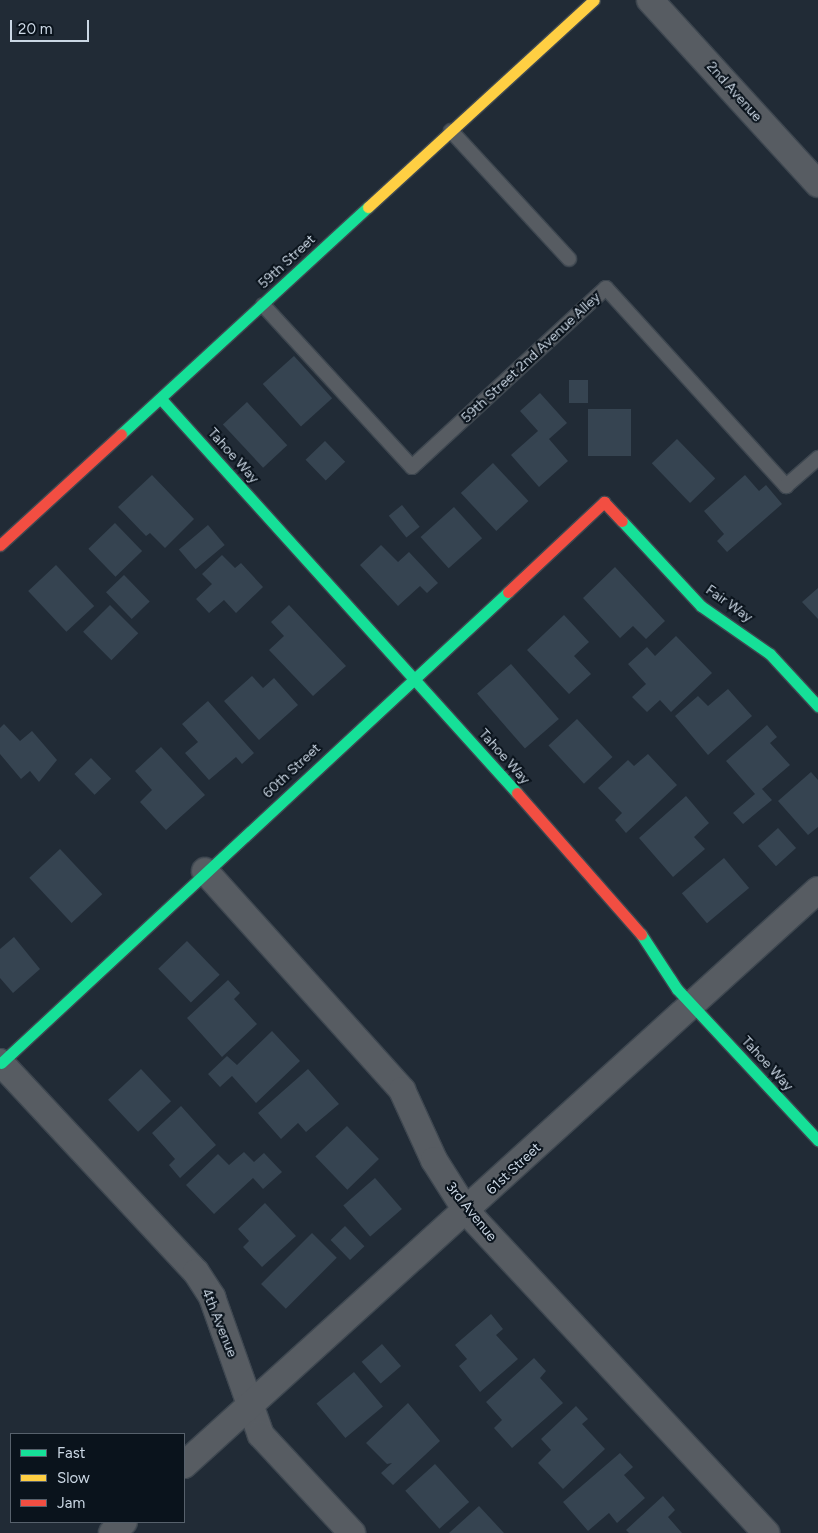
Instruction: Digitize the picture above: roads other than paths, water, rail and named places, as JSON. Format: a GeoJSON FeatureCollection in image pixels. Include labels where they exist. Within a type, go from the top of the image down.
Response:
{"type":"FeatureCollection","features":[{"type":"Feature","properties":{"kind":"street","name":"59th Street"},"geometry":{"type":"LineString","coordinates":[[0,545],[594,0]]}},
{"type":"Feature","properties":{"kind":"street","name":"2nd Avenue"},"geometry":{"type":"LineString","coordinates":[[650,0],[818,184]]}},
{"type":"Feature","properties":{"kind":"street","name":"Tahoe Way"},"geometry":{"type":"LineString","coordinates":[[161,399],[636,926],[692,1006],[818,1140]]}},
{"type":"Feature","properties":{"kind":"street","name":"60th Street"},"geometry":{"type":"LineString","coordinates":[[0,1063],[604,502]]}},
{"type":"Feature","properties":{"kind":"street","name":"Fair Way"},"geometry":{"type":"LineString","coordinates":[[604,502],[701,606],[770,654],[818,706]]}},
{"type":"Feature","properties":{"kind":"street","name":"3rd Avenue"},"geometry":{"type":"LineString","coordinates":[[205,871],[402,1090],[418,1117],[434,1160],[467,1212],[766,1533]]}},
{"type":"Feature","properties":{"kind":"street","name":"61st Street"},"geometry":{"type":"LineString","coordinates":[[185,1464],[250,1401],[467,1212],[818,890]]}},
{"type":"Feature","properties":{"kind":"street","name":"4th Avenue"},"geometry":{"type":"LineString","coordinates":[[0,1063],[196,1272],[212,1297],[261,1435],[352,1533]]}},
{"type":"Feature","properties":{"kind":"street"},"geometry":{"type":"LineString","coordinates":[[112,1533],[123,1523]]}},
{"type":"Feature","properties":{"kind":"lane"},"geometry":{"type":"LineString","coordinates":[[451,131],[569,259]]}},
{"type":"Feature","properties":{"kind":"lane","name":"59th Street 2nd Avenue Alley"},"geometry":{"type":"LineString","coordinates":[[263,304],[412,467],[606,288],[786,486],[818,458]]}}]}
